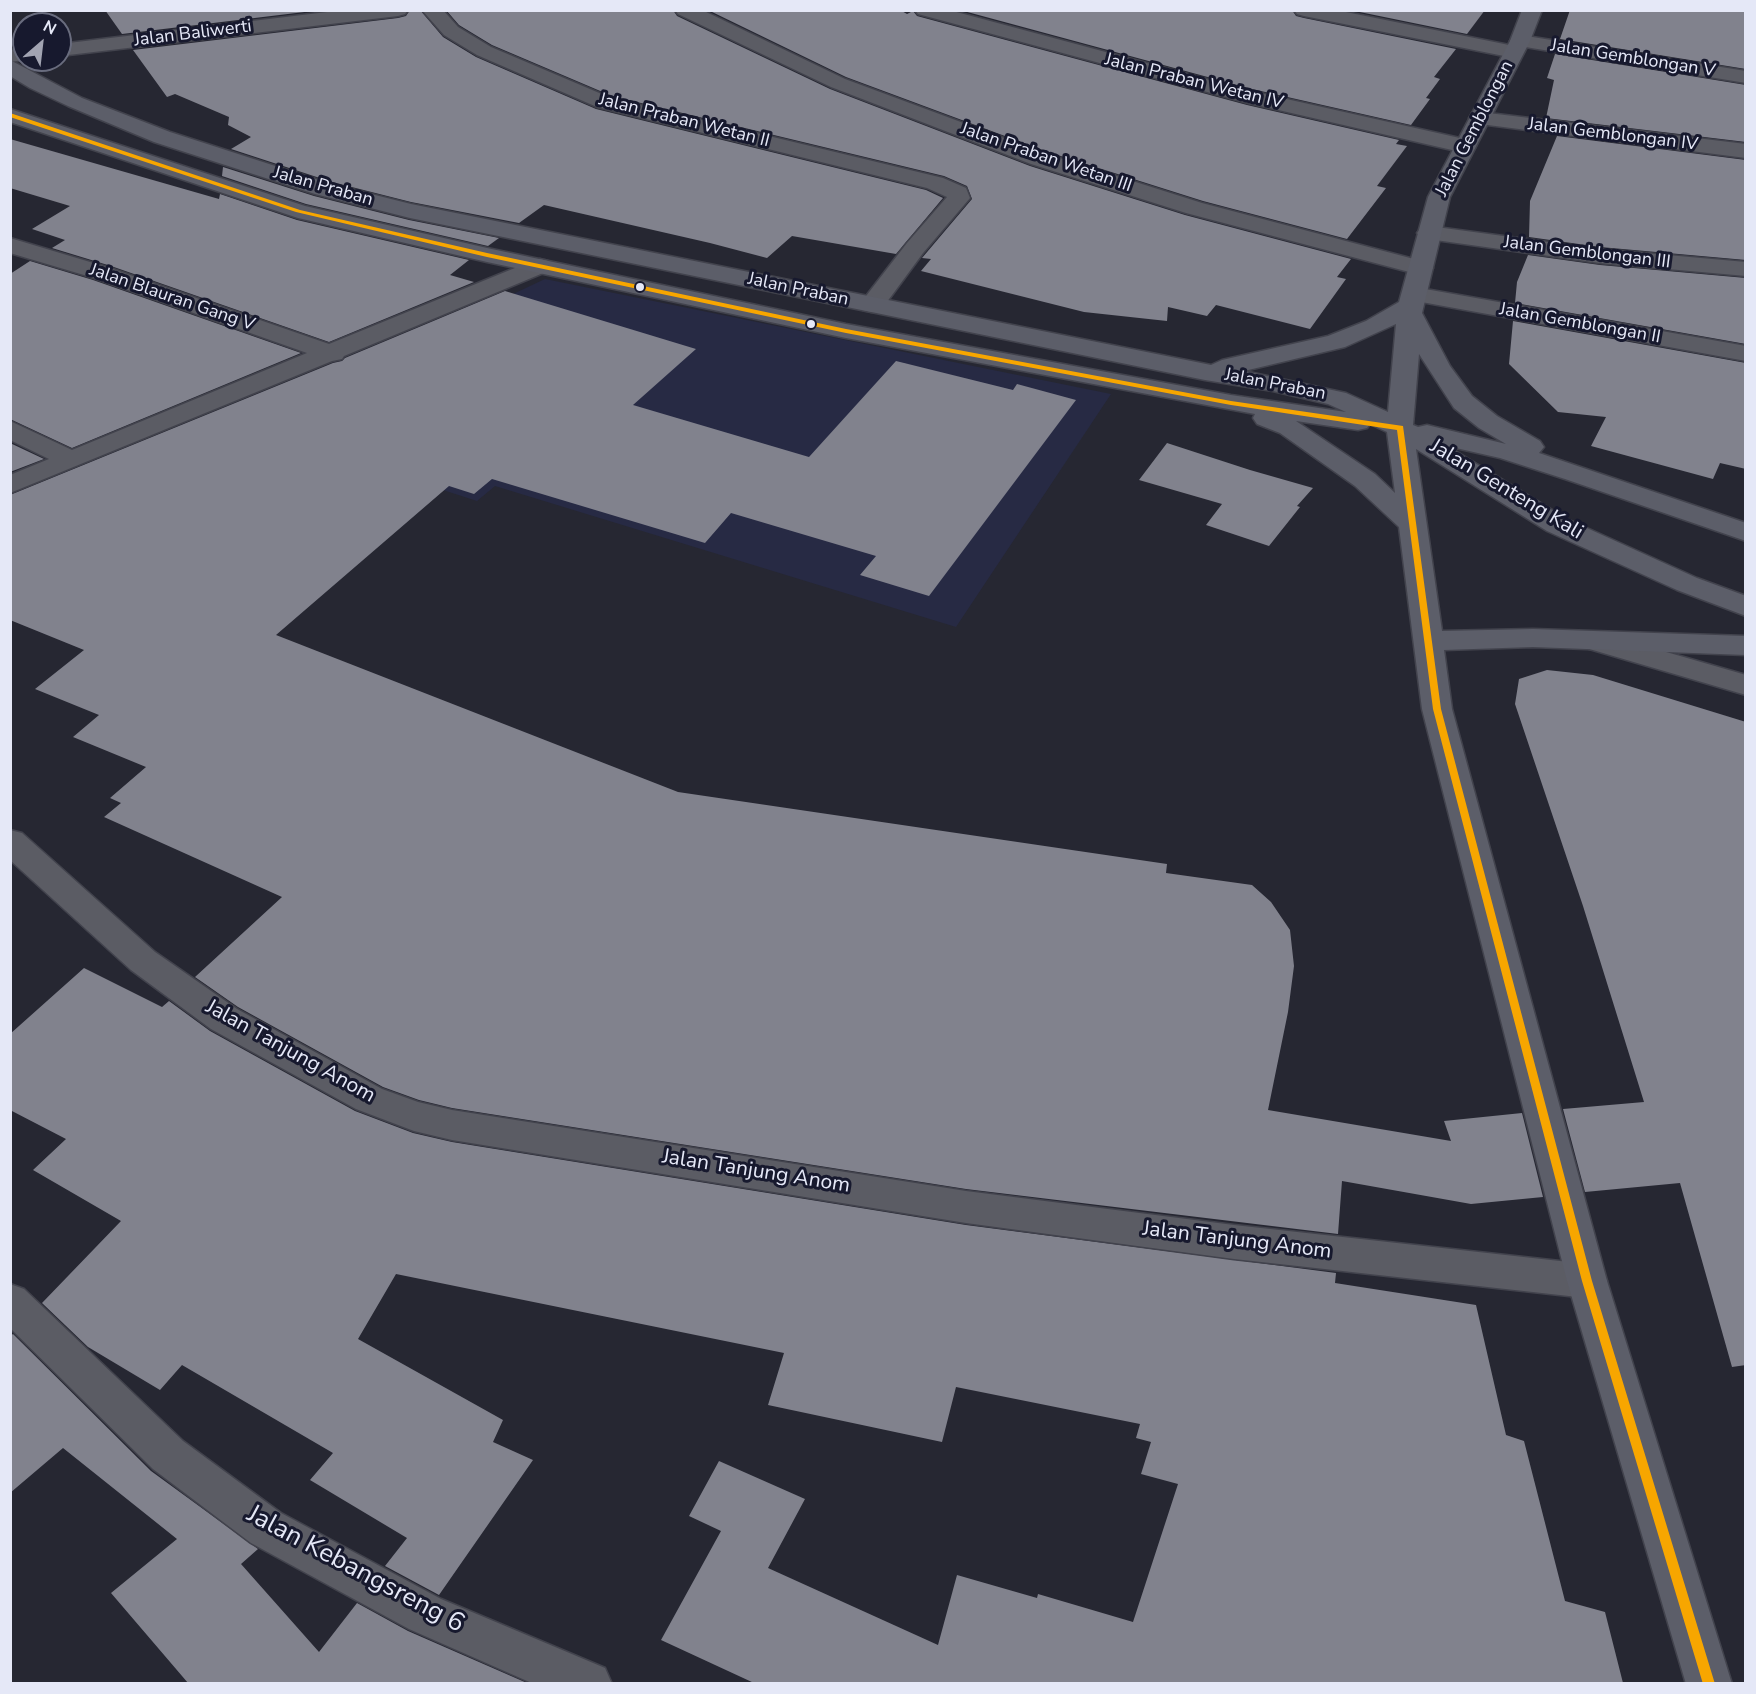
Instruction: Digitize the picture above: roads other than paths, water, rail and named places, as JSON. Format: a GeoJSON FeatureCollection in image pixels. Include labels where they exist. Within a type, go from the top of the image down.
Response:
{"type":"FeatureCollection","features":[{"type":"Feature","properties":{"kind":"main road","name":"Jalan Gemblongan"},"geometry":{"type":"LineString","coordinates":[[1532,10],[1517,46],[1439,197],[1411,304],[1401,428],[1411,523],[1437,709],[1587,1281],[1709,1683]]}},
{"type":"Feature","properties":{"kind":"main road","name":"Jalan Praban"},"geometry":{"type":"LineString","coordinates":[[10,66],[37,84],[65,98],[162,137],[323,189],[410,211],[1205,372],[1312,391],[1336,398],[1401,428]]}},
{"type":"Feature","properties":{"kind":"main road","name":"Jalan Praban"},"geometry":{"type":"LineString","coordinates":[[10,115],[298,211],[540,266],[846,331],[1231,403],[1401,428]]}},
{"type":"Feature","properties":{"kind":"main road"},"geometry":{"type":"LineString","coordinates":[[1205,372],[1336,342],[1375,326],[1411,304],[1438,367],[1462,402],[1488,422],[1575,473]]}},
{"type":"Feature","properties":{"kind":"main road"},"geometry":{"type":"LineString","coordinates":[[1231,403],[1289,427],[1323,449],[1365,480],[1411,523]]}},
{"type":"Feature","properties":{"kind":"main road","name":"Jalan Genteng Kali"},"geometry":{"type":"LineString","coordinates":[[1401,428],[1508,452],[1746,533]]}},
{"type":"Feature","properties":{"kind":"main road","name":"Jalan Genteng Kali"},"geometry":{"type":"LineString","coordinates":[[1401,428],[1557,525],[1687,584],[1746,607]]}},
{"type":"Feature","properties":{"kind":"main road"},"geometry":{"type":"LineString","coordinates":[[1429,641],[1533,638],[1746,646]]}},
{"type":"Feature","properties":{"kind":"street","name":"Jalan Baliwerti"},"geometry":{"type":"LineString","coordinates":[[72,49],[398,10]]}},
{"type":"Feature","properties":{"kind":"street","name":"Jalan Praban Wetan II"},"geometry":{"type":"LineString","coordinates":[[432,10],[451,31],[484,51],[535,75],[604,102],[935,183],[954,191],[959,198],[915,248],[872,305]]}},
{"type":"Feature","properties":{"kind":"street","name":"Jalan Praban Wetan III"},"geometry":{"type":"LineString","coordinates":[[685,10],[838,83],[1039,159],[1194,208],[1421,267]]}},
{"type":"Feature","properties":{"kind":"street","name":"Jalan Praban Wetan IV"},"geometry":{"type":"LineString","coordinates":[[925,10],[1248,98],[1466,146]]}},
{"type":"Feature","properties":{"kind":"street","name":"Jalan Gemblongan V"},"geometry":{"type":"LineString","coordinates":[[1304,10],[1517,46],[1746,77]]}},
{"type":"Feature","properties":{"kind":"street","name":"Jalan Gemblongan IV"},"geometry":{"type":"LineString","coordinates":[[1480,118],[1746,151]]}},
{"type":"Feature","properties":{"kind":"street","name":"Jalan Gemblongan III"},"geometry":{"type":"LineString","coordinates":[[1429,233],[1600,256],[1746,269]]}},
{"type":"Feature","properties":{"kind":"street","name":"Jalan Blauran Gang V"},"geometry":{"type":"LineString","coordinates":[[10,245],[102,273],[333,354]]}},
{"type":"Feature","properties":{"kind":"street"},"geometry":{"type":"LineString","coordinates":[[10,485],[333,354],[540,266]]}},
{"type":"Feature","properties":{"kind":"street","name":"Jalan Gemblongan II"},"geometry":{"type":"LineString","coordinates":[[1411,304],[1746,354]]}},
{"type":"Feature","properties":{"kind":"street"},"geometry":{"type":"LineString","coordinates":[[10,429],[72,460]]}},
{"type":"Feature","properties":{"kind":"street"},"geometry":{"type":"LineString","coordinates":[[1597,641],[1746,685]]}},
{"type":"Feature","properties":{"kind":"street","name":"Jalan Tanjung Anom"},"geometry":{"type":"LineString","coordinates":[[10,841],[143,961],[224,1019],[369,1099],[414,1116],[452,1125],[978,1208],[1234,1242],[1587,1281]]}},
{"type":"Feature","properties":{"kind":"street","name":"Jalan Kebangsreng 6"},"geometry":{"type":"LineString","coordinates":[[10,1301],[168,1455],[266,1528],[426,1614],[589,1683]]}}]}
